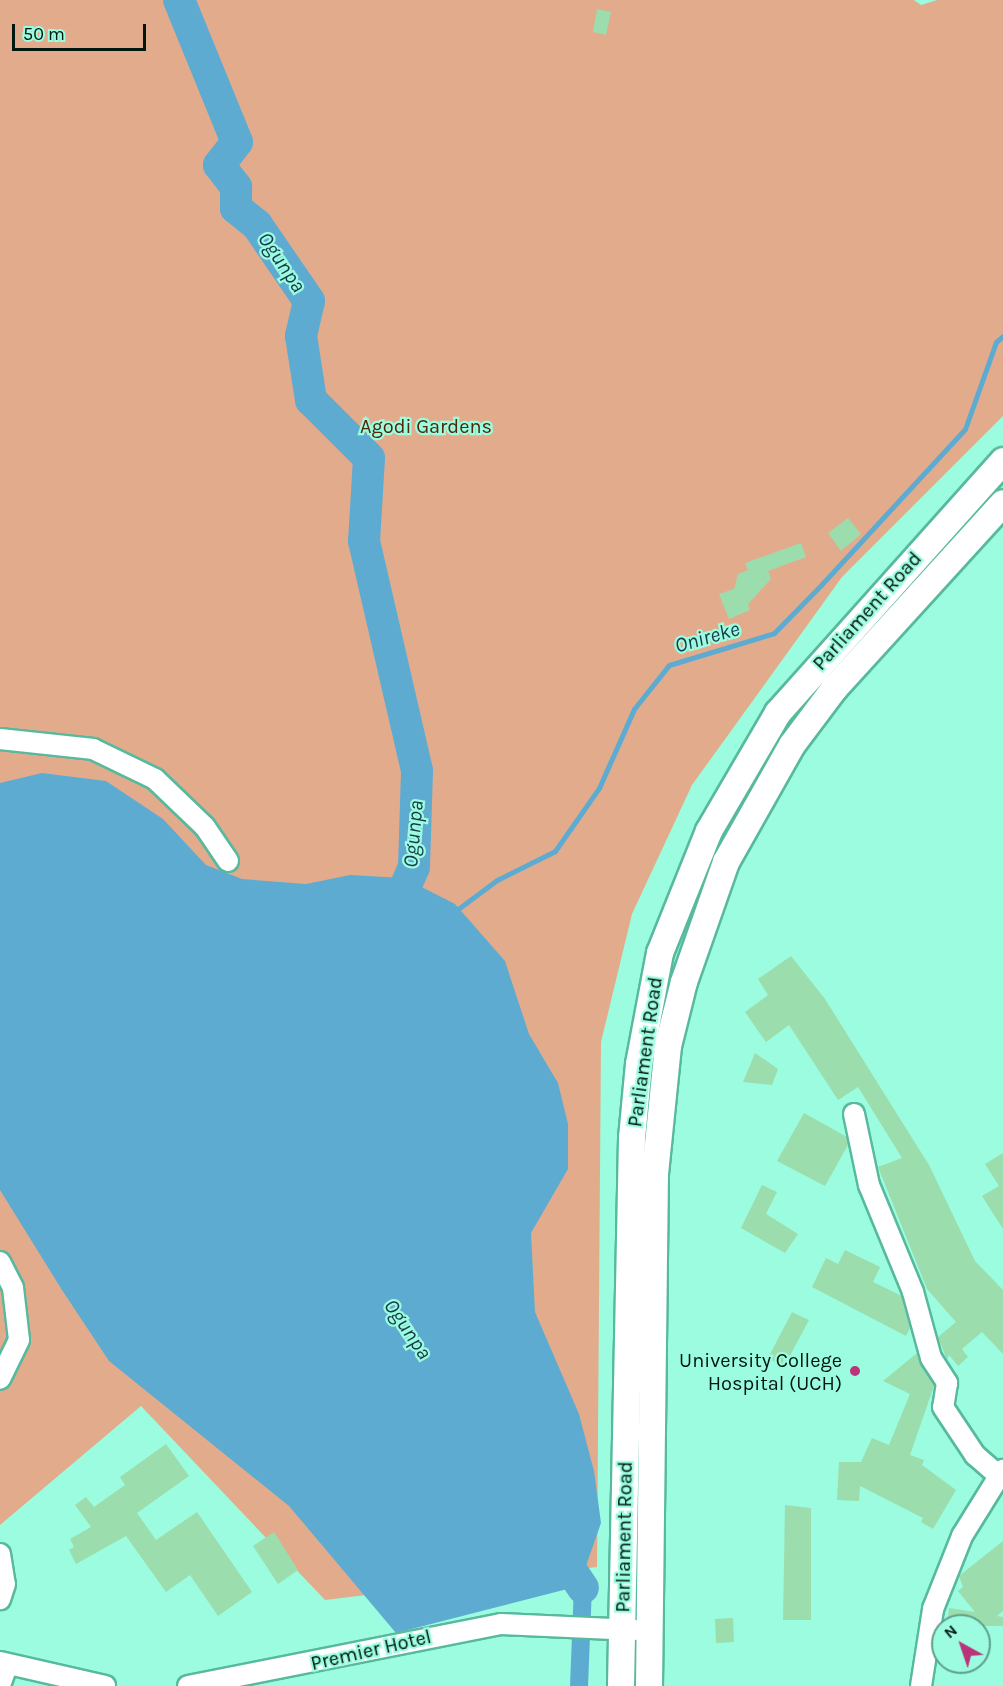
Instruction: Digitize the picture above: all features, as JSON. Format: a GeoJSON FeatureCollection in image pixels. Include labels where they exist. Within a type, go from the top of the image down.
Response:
{"type":"FeatureCollection","features":[{"type":"Feature","properties":{"kind":"main road","name":"Parliament Road"},"geometry":{"type":"LineString","coordinates":[[621,1686],[632,1138],[647,1009],[660,953],[709,831],[778,713],[1003,461]]}},
{"type":"Feature","properties":{"kind":"main road","name":"Parliament Road"},"geometry":{"type":"LineString","coordinates":[[649,1686],[655,1174],[668,1046],[684,982],[726,862],[792,745],[834,689],[1003,503]]}},
{"type":"Feature","properties":{"kind":"street"},"geometry":{"type":"LineString","coordinates":[[0,739],[93,749],[155,779],[205,827],[228,861]]}},
{"type":"Feature","properties":{"kind":"street"},"geometry":{"type":"LineString","coordinates":[[854,1114],[869,1185],[909,1282],[931,1358],[947,1383],[943,1407],[975,1455],[1001,1473],[962,1536],[933,1609],[921,1686]]}},
{"type":"Feature","properties":{"kind":"street"},"geometry":{"type":"LineString","coordinates":[[0,1262],[13,1288],[19,1340],[0,1379]]}},
{"type":"Feature","properties":{"kind":"street"},"geometry":{"type":"LineString","coordinates":[[0,1554],[4,1584],[0,1599]]}},
{"type":"Feature","properties":{"kind":"street","name":"Premier Hotel"},"geometry":{"type":"LineString","coordinates":[[188,1686],[445,1633],[554,1622],[650,1630]]}},
{"type":"Feature","properties":{"kind":"street"},"geometry":{"type":"LineString","coordinates":[[0,1685],[4,1664],[105,1686]]}},
{"type":"Feature","properties":{"kind":"green space","name":"Agodi Gardens"},"geometry":{"type":"Polygon","coordinates":[[[0,0],[914,0],[921,5],[937,0],[1003,0],[1003,416],[842,577],[692,785],[632,914],[601,1042],[597,1567],[325,1600],[141,1406],[0,1525],[0,0]]]}},
{"type":"Feature","properties":{"kind":"water"},"geometry":{"type":"Polygon","coordinates":[[[42,773],[106,781],[163,819],[206,865],[242,879],[306,884],[350,875],[404,878],[455,904],[505,961],[529,1034],[558,1083],[568,1124],[568,1169],[531,1233],[535,1312],[579,1414],[594,1471],[601,1523],[579,1586],[396,1633],[289,1506],[109,1361],[62,1290],[0,1190],[0,783],[42,773]]]}},
{"type":"Feature","properties":{"kind":"building"},"geometry":{"type":"Polygon","coordinates":[[[597,9],[611,12],[606,35],[593,32],[597,9]]]}},
{"type":"Feature","properties":{"kind":"building"},"geometry":{"type":"Polygon","coordinates":[[[848,518],[861,534],[841,551],[828,533],[848,518]]]}},
{"type":"Feature","properties":{"kind":"building"},"geometry":{"type":"Polygon","coordinates":[[[801,543],[806,557],[768,571],[771,579],[748,604],[750,610],[729,619],[719,594],[734,589],[738,574],[748,570],[745,563],[801,543]]]}},
{"type":"Feature","properties":{"kind":"building"},"geometry":{"type":"Polygon","coordinates":[[[791,956],[825,999],[929,1165],[975,1261],[1003,1290],[1003,1354],[982,1332],[962,1349],[968,1357],[958,1366],[949,1355],[947,1360],[938,1337],[956,1322],[927,1289],[878,1167],[902,1158],[858,1087],[838,1100],[789,1025],[766,1042],[745,1012],[768,995],[758,979],[791,956]]]}},
{"type":"Feature","properties":{"kind":"building"},"geometry":{"type":"Polygon","coordinates":[[[755,1053],[778,1069],[772,1085],[743,1082],[755,1053]]]}},
{"type":"Feature","properties":{"kind":"building"},"geometry":{"type":"Polygon","coordinates":[[[804,1113],[847,1137],[848,1145],[825,1186],[777,1161],[804,1113]]]}},
{"type":"Feature","properties":{"kind":"building"},"geometry":{"type":"Polygon","coordinates":[[[1003,1153],[1003,1229],[982,1196],[999,1186],[985,1164],[1003,1153]]]}},
{"type":"Feature","properties":{"kind":"building"},"geometry":{"type":"Polygon","coordinates":[[[762,1185],[777,1192],[766,1214],[798,1234],[785,1253],[741,1228],[762,1185]]]}},
{"type":"Feature","properties":{"kind":"building"},"geometry":{"type":"Polygon","coordinates":[[[845,1250],[880,1267],[873,1282],[902,1296],[910,1328],[906,1336],[812,1287],[826,1258],[838,1264],[845,1250]]]}},
{"type":"Feature","properties":{"kind":"building"},"geometry":{"type":"Polygon","coordinates":[[[792,1312],[809,1320],[784,1367],[768,1358],[792,1312]]]}},
{"type":"Feature","properties":{"kind":"building"},"geometry":{"type":"Polygon","coordinates":[[[917,1353],[934,1386],[910,1455],[924,1460],[922,1465],[956,1490],[933,1529],[921,1522],[923,1518],[860,1486],[859,1501],[837,1500],[839,1462],[861,1462],[872,1438],[889,1445],[910,1394],[883,1381],[917,1353]]]}},
{"type":"Feature","properties":{"kind":"building"},"geometry":{"type":"Polygon","coordinates":[[[166,1444],[189,1476],[137,1513],[156,1540],[197,1512],[252,1592],[218,1616],[190,1575],[166,1592],[126,1536],[76,1564],[69,1550],[74,1547],[70,1539],[91,1527],[75,1505],[86,1497],[94,1507],[125,1485],[120,1477],[166,1444]]]}},
{"type":"Feature","properties":{"kind":"building"},"geometry":{"type":"Polygon","coordinates":[[[785,1505],[811,1508],[811,1620],[783,1620],[785,1505]]]}},
{"type":"Feature","properties":{"kind":"building"},"geometry":{"type":"Polygon","coordinates":[[[274,1532],[298,1570],[278,1584],[253,1546],[274,1532]]]}},
{"type":"Feature","properties":{"kind":"building"},"geometry":{"type":"Polygon","coordinates":[[[1003,1541],[1003,1611],[997,1616],[1003,1617],[1003,1626],[991,1626],[991,1614],[948,1614],[949,1608],[975,1612],[958,1591],[963,1587],[959,1576],[1003,1541]]]}},
{"type":"Feature","properties":{"kind":"building"},"geometry":{"type":"Polygon","coordinates":[[[733,1618],[734,1642],[716,1643],[715,1619],[733,1618]]]}},
{"type":"Feature","properties":{"kind":"waterway","name":"Ogunpa"},"geometry":{"type":"LineString","coordinates":[[179,0],[237,142],[219,165],[236,187],[236,208],[257,225],[309,301],[301,336],[311,400],[369,458],[364,541],[417,771],[414,867],[391,919]]}},
{"type":"Feature","properties":{"kind":"waterway","name":"Onireke"},"geometry":{"type":"LineString","coordinates":[[454,912],[497,880],[555,851],[599,788],[634,709],[669,665],[774,633],[821,585],[965,429],[996,342],[1003,336]]}},
{"type":"Feature","properties":{"kind":"waterway","name":"Ogunpa"},"geometry":{"type":"LineString","coordinates":[[556,1548],[583,1588]]}},
{"type":"Feature","properties":{"kind":"waterway","name":"Ogunpa"},"geometry":{"type":"LineString","coordinates":[[579,1686],[583,1588]]}},
{"type":"Feature","properties":{"kind":"place","name":"University College Hospital (UCH)"},"geometry":{"type":"Point","coordinates":[855,1371]}}]}
